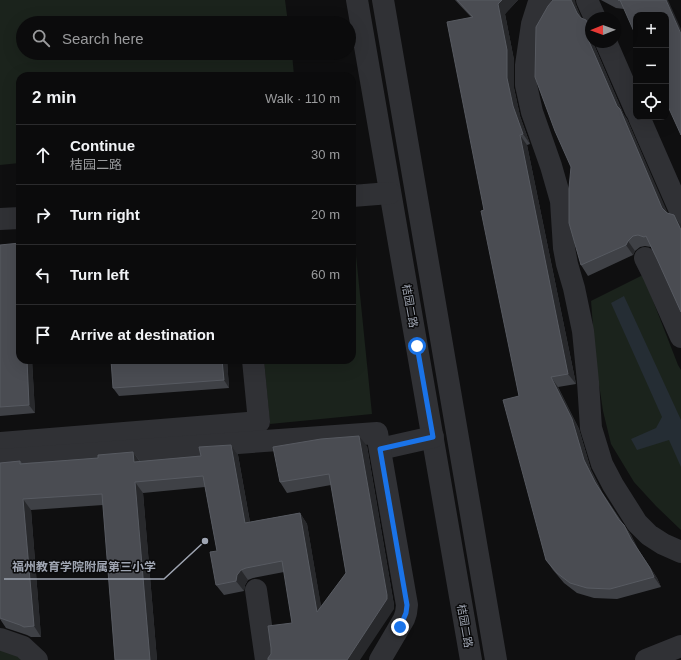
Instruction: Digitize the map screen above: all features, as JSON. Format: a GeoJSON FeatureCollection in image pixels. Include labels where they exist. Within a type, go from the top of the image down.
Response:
{"type":"FeatureCollection","features":[{"type":"Feature","properties":{"kind":"street","name":"桔园二路"},"geometry":{"type":"LineString","coordinates":[[357,0],[471,660]]}},
{"type":"Feature","properties":{"kind":"street"},"geometry":{"type":"LineString","coordinates":[[383,0],[496,660]]}},
{"type":"Feature","properties":{"kind":"street"},"geometry":{"type":"LineString","coordinates":[[541,0],[532,24],[526,65],[526,84],[532,112],[551,166],[561,201],[564,248],[583,331],[591,428],[602,464],[613,485],[637,523],[648,535],[681,552]]}},
{"type":"Feature","properties":{"kind":"street"},"geometry":{"type":"LineString","coordinates":[[587,0],[592,12]]}},
{"type":"Feature","properties":{"kind":"street"},"geometry":{"type":"LineString","coordinates":[[609,48],[633,104]]}},
{"type":"Feature","properties":{"kind":"street"},"geometry":{"type":"LineString","coordinates":[[640,120],[681,213]]}},
{"type":"Feature","properties":{"kind":"street"},"geometry":{"type":"LineString","coordinates":[[356,196],[390,193]]}},
{"type":"Feature","properties":{"kind":"street"},"geometry":{"type":"LineString","coordinates":[[0,219],[16,218]]}},
{"type":"Feature","properties":{"kind":"street"},"geometry":{"type":"LineString","coordinates":[[645,258],[681,338]]}},
{"type":"Feature","properties":{"kind":"street"},"geometry":{"type":"LineString","coordinates":[[0,443],[259,422],[254,364]]}},
{"type":"Feature","properties":{"kind":"street"},"geometry":{"type":"LineString","coordinates":[[0,460],[377,433],[407,605],[404,619],[380,660]]}},
{"type":"Feature","properties":{"kind":"street"},"geometry":{"type":"LineString","coordinates":[[380,449],[433,437]]}},
{"type":"Feature","properties":{"kind":"street"},"geometry":{"type":"LineString","coordinates":[[256,590],[266,660]]}},
{"type":"Feature","properties":{"kind":"street"},"geometry":{"type":"LineString","coordinates":[[0,638],[23,647],[37,660]]}},
{"type":"Feature","properties":{"kind":"street"},"geometry":{"type":"LineString","coordinates":[[646,660],[681,646]]}},
{"type":"Feature","properties":{"kind":"shaded area"},"geometry":{"type":"Polygon","coordinates":[[[0,0],[285,0],[287,16],[16,16],[16,60],[293,60],[294,72],[16,72],[16,163],[0,165],[0,0]]]}},
{"type":"Feature","properties":{"kind":"shaded area"},"geometry":{"type":"Polygon","coordinates":[[[356,255],[372,414],[270,424],[264,364],[356,364],[356,255]]]}},
{"type":"Feature","properties":{"kind":"shaded area"},"geometry":{"type":"Polygon","coordinates":[[[643,275],[681,370],[681,530],[634,482],[611,444],[603,411],[596,364],[591,301],[643,275]]]}},
{"type":"Feature","properties":{"kind":"shaded area"},"geometry":{"type":"Polygon","coordinates":[[[624,296],[681,420],[681,467],[669,440],[637,450],[631,439],[656,428],[662,417],[611,303],[624,296]]]}},
{"type":"Feature","properties":{"kind":"shaded area"},"geometry":{"type":"Polygon","coordinates":[[[0,642],[32,660],[0,660],[0,642]]]}},
{"type":"Feature","properties":{"kind":"building"},"geometry":{"type":"Polygon","coordinates":[[[457,0],[502,0],[498,4],[507,50],[507,78],[513,106],[523,134],[520,135],[568,374],[551,377],[572,419],[584,460],[595,482],[619,520],[624,525],[654,577],[610,589],[587,588],[570,583],[557,573],[546,560],[503,400],[519,396],[481,211],[484,210],[447,22],[473,17],[457,0]]]}},
{"type":"Feature","properties":{"kind":"building"},"geometry":{"type":"Polygon","coordinates":[[[553,0],[571,0],[577,13],[581,18],[585,20],[585,48],[592,48],[617,106],[620,109],[662,208],[667,213],[674,215],[681,230],[681,312],[646,236],[633,236],[626,245],[581,265],[569,223],[569,188],[571,167],[555,131],[535,77],[536,27],[553,0]]]}},
{"type":"Feature","properties":{"kind":"building"},"geometry":{"type":"Polygon","coordinates":[[[620,0],[666,0],[681,34],[681,135],[669,109],[669,12],[633,12],[633,29],[620,0]]]}},
{"type":"Feature","properties":{"kind":"building"},"geometry":{"type":"Polygon","coordinates":[[[16,243],[16,364],[27,364],[29,405],[0,407],[0,245],[16,243]]]}},
{"type":"Feature","properties":{"kind":"building"},"geometry":{"type":"Polygon","coordinates":[[[111,364],[222,364],[224,380],[113,388],[111,364]]]}},
{"type":"Feature","properties":{"kind":"building"},"geometry":{"type":"Polygon","coordinates":[[[359,436],[387,599],[347,660],[268,660],[271,654],[271,648],[268,626],[292,623],[282,561],[246,568],[241,570],[237,575],[236,581],[216,585],[210,552],[217,551],[203,476],[135,482],[150,660],[115,660],[102,494],[23,499],[34,626],[24,627],[0,618],[0,463],[20,461],[20,464],[98,458],[98,455],[133,452],[134,462],[201,456],[199,447],[231,445],[245,523],[300,513],[317,612],[346,573],[329,474],[280,482],[273,447],[321,439],[359,436]]]}},
{"type":"Feature","properties":{"kind":"place","name":"福州教育学院附属第三小学"},"geometry":{"type":"Point","coordinates":[205,541]}},
{"type":"Feature","properties":{"kind":"route"},"geometry":{"type":"LineString","coordinates":[[400,627],[406,613],[407,605],[380,449],[433,437],[417,346]]}}]}
